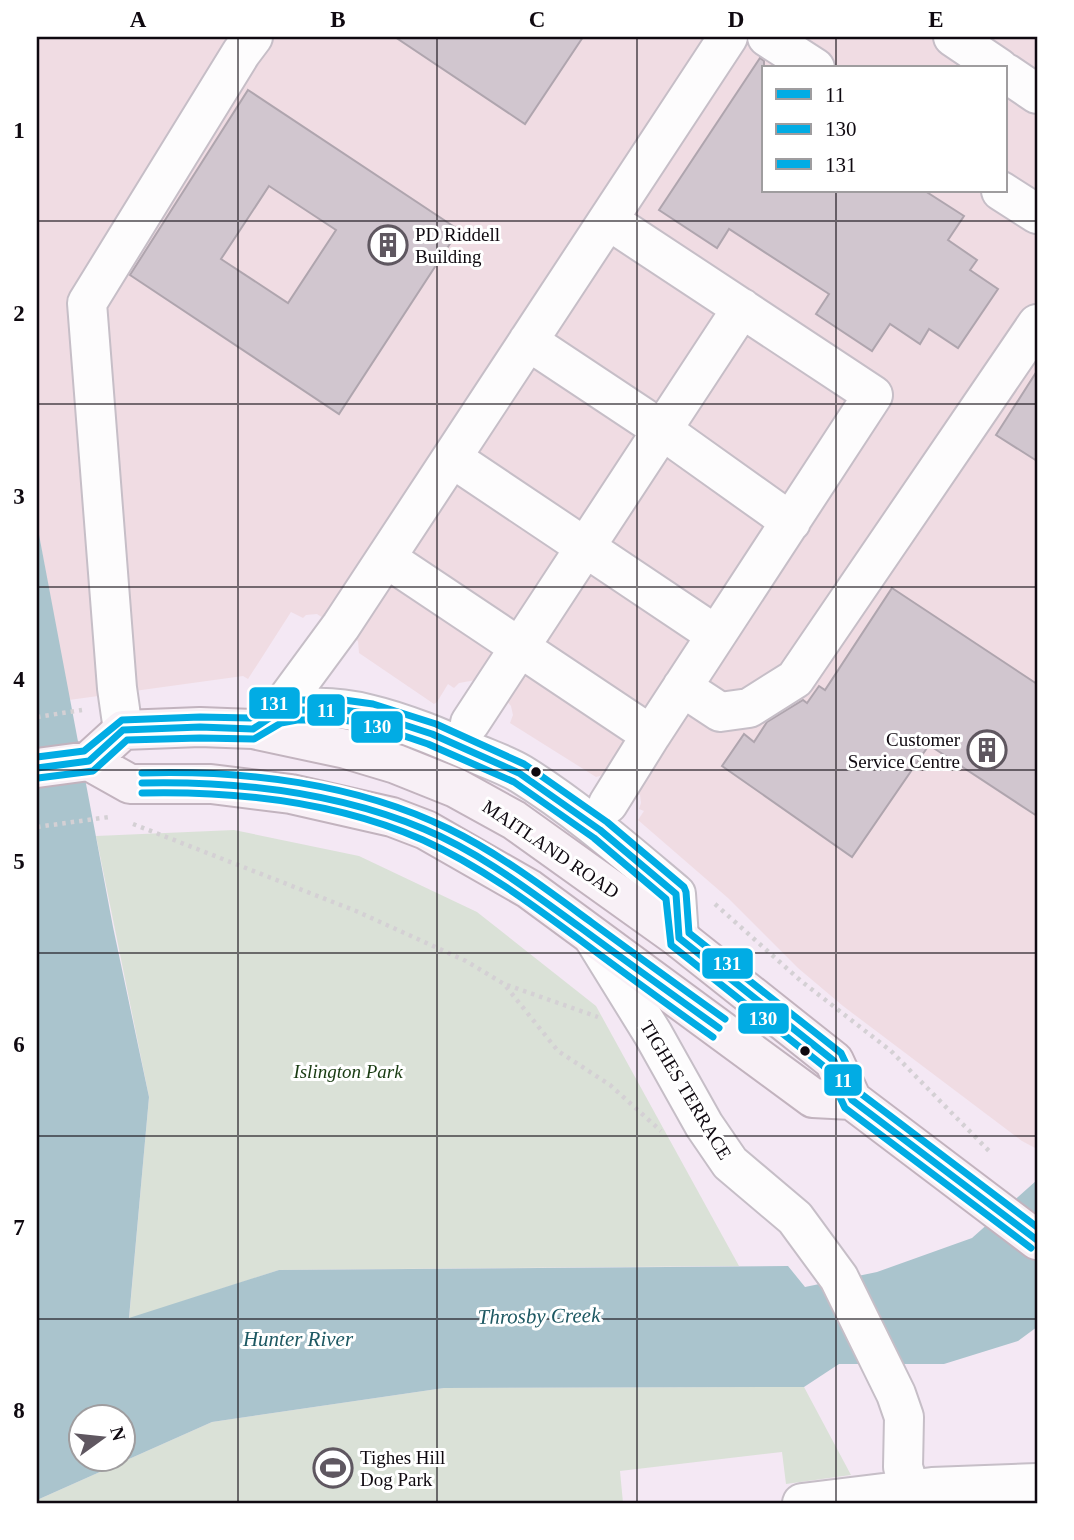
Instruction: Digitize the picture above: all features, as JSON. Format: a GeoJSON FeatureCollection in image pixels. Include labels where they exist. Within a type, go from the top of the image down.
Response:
{"type":"FeatureCollection","features":[{"type":"Feature","properties":{"kind":"main road","name":"MAITLAND ROAD"},"geometry":{"type":"LineString","coordinates":[[123,730],[265,721],[396,764],[456,788],[536,835],[679,938],[834,1061],[852,1100],[1037,1240]]}},
{"type":"Feature","properties":{"kind":"main road"},"geometry":{"type":"LineString","coordinates":[[37,768],[89,761],[123,730]]}},
{"type":"Feature","properties":{"kind":"main road"},"geometry":{"type":"LineString","coordinates":[[89,761],[130,784],[199,783],[303,796],[392,817],[426,830],[529,890],[813,1098],[852,1100]]}},
{"type":"Feature","properties":{"kind":"street"},"geometry":{"type":"LineString","coordinates":[[123,730],[117,688],[88,303],[253,37]]}},
{"type":"Feature","properties":{"kind":"street"},"geometry":{"type":"LineString","coordinates":[[265,721],[341,626],[728,37]]}},
{"type":"Feature","properties":{"kind":"street"},"geometry":{"type":"LineString","coordinates":[[766,37],[812,66]]}},
{"type":"Feature","properties":{"kind":"street"},"geometry":{"type":"LineString","coordinates":[[953,37],[996,66]]}},
{"type":"Feature","properties":{"kind":"street"},"geometry":{"type":"LineString","coordinates":[[1007,73],[1037,94]]}},
{"type":"Feature","properties":{"kind":"street"},"geometry":{"type":"LineString","coordinates":[[1004,192],[1037,214]]}},
{"type":"Feature","properties":{"kind":"street"},"geometry":{"type":"LineString","coordinates":[[608,220],[873,396],[608,804]]}},
{"type":"Feature","properties":{"kind":"street"},"geometry":{"type":"LineString","coordinates":[[470,723],[742,308]]}},
{"type":"Feature","properties":{"kind":"street"},"geometry":{"type":"LineString","coordinates":[[682,687],[720,712],[749,708],[795,679],[1037,324]]}},
{"type":"Feature","properties":{"kind":"street"},"geometry":{"type":"LineString","coordinates":[[528,341],[662,430],[791,523]]}},
{"type":"Feature","properties":{"kind":"street"},"geometry":{"type":"LineString","coordinates":[[452,458],[716,635]]}},
{"type":"Feature","properties":{"kind":"street"},"geometry":{"type":"LineString","coordinates":[[386,558],[651,735]]}},
{"type":"Feature","properties":{"kind":"street","name":"TIGHES TERRACE"},"geometry":{"type":"LineString","coordinates":[[593,937],[653,1034],[704,1125],[730,1163],[795,1218],[839,1278],[896,1394],[904,1417],[903,1467],[910,1490]]}},
{"type":"Feature","properties":{"kind":"street"},"geometry":{"type":"LineString","coordinates":[[802,1503],[910,1490],[968,1494],[1037,1483]]}},
{"type":"Feature","properties":{"kind":"path"},"geometry":{"type":"LineString","coordinates":[[37,717],[72,711]]}},
{"type":"Feature","properties":{"kind":"path"},"geometry":{"type":"LineString","coordinates":[[37,827],[114,816]]}},
{"type":"Feature","properties":{"kind":"path"},"geometry":{"type":"LineString","coordinates":[[126,821],[356,911],[466,961],[504,984],[609,1021]]}},
{"type":"Feature","properties":{"kind":"path"},"geometry":{"type":"LineString","coordinates":[[504,984],[558,1051],[610,1085],[665,1135]]}},
{"type":"Feature","properties":{"kind":"shaded area"},"geometry":{"type":"Polygon","coordinates":[[[37,37],[1037,37],[1037,1149],[1022,1141],[843,1006],[798,968],[728,898],[638,820],[644,811],[639,809],[640,795],[607,774],[596,777],[510,723],[513,715],[511,706],[503,697],[476,680],[459,683],[454,688],[448,684],[434,704],[359,653],[358,641],[317,614],[303,618],[291,612],[248,679],[243,676],[69,700],[37,524],[37,37]]]}},
{"type":"Feature","properties":{"kind":"green space","name":"Islington Park"},"geometry":{"type":"Polygon","coordinates":[[[234,830],[359,856],[477,912],[596,1006],[739,1266],[279,1270],[129,1319],[149,1097],[96,836],[234,830]]]}},
{"type":"Feature","properties":{"kind":"green space"},"geometry":{"type":"Polygon","coordinates":[[[804,1387],[851,1475],[786,1484],[782,1452],[620,1471],[623,1503],[37,1503],[37,1500],[95,1474],[136,1474],[136,1456],[212,1422],[444,1388],[804,1387]]]}},
{"type":"Feature","properties":{"kind":"water","name":"Hunter River"},"geometry":{"type":"Polygon","coordinates":[[[37,524],[113,927],[149,1097],[129,1318],[279,1270],[788,1266],[805,1287],[877,1272],[972,1238],[1037,1180],[1037,1327],[1018,1341],[944,1364],[839,1364],[804,1387],[444,1388],[212,1422],[136,1456],[136,1404],[66,1404],[66,1474],[95,1474],[37,1500],[37,524]]]}},
{"type":"Feature","properties":{"kind":"building"},"geometry":{"type":"Polygon","coordinates":[[[395,37],[583,37],[525,124],[395,37]]]}},
{"type":"Feature","properties":{"kind":"building"},"geometry":{"type":"Polygon","coordinates":[[[760,58],[764,61],[762,192],[927,192],[964,216],[948,240],[977,260],[970,270],[998,289],[958,348],[929,329],[920,344],[890,324],[872,351],[816,314],[829,294],[729,229],[717,248],[659,210],[760,58]]]}},
{"type":"Feature","properties":{"kind":"building","name":"PD Riddell Building"},"geometry":{"type":"Polygon","coordinates":[[[248,90],[459,230],[339,414],[130,275],[248,90]],[[269,186],[221,259],[288,303],[336,230],[269,186]]]}},
{"type":"Feature","properties":{"kind":"building"},"geometry":{"type":"Polygon","coordinates":[[[1037,371],[1037,461],[996,435],[1037,371]]]}},
{"type":"Feature","properties":{"kind":"building"},"geometry":{"type":"Polygon","coordinates":[[[892,588],[1037,684],[1037,816],[929,745],[852,857],[722,766],[744,734],[754,742],[767,722],[803,700],[807,703],[819,686],[825,690],[892,588]]]}},
{"type":"Feature","properties":{"kind":"transit line","name":"131"},"geometry":{"type":"LineString","coordinates":[[37,757],[84,751],[122,720],[250,718],[273,703],[344,700],[373,704],[436,724],[524,764],[607,822],[684,887],[689,933],[841,1053],[860,1093],[1037,1227]]}},
{"type":"Feature","properties":{"kind":"transit line","name":"11"},"geometry":{"type":"LineString","coordinates":[[37,768],[89,761],[123,730],[200,727],[253,729],[277,713],[296,710],[344,710],[371,714],[432,734],[519,773],[600,830],[676,894],[679,938],[834,1061],[852,1100],[1037,1240]]}},
{"type":"Feature","properties":{"kind":"transit line","name":"130"},"geometry":{"type":"LineString","coordinates":[[38,778],[93,771],[127,740],[254,739],[281,723],[297,720],[343,720],[369,724],[428,744],[514,782],[594,838],[666,899],[671,945],[826,1068],[845,1108],[1031,1248]]}},
{"type":"Feature","properties":{"kind":"transit line","name":"131"},"geometry":{"type":"LineString","coordinates":[[142,773],[259,777],[338,790],[413,813],[468,839],[504,861],[725,1019]]}},
{"type":"Feature","properties":{"kind":"transit line","name":"11"},"geometry":{"type":"LineString","coordinates":[[142,783],[213,784],[285,791],[356,806],[424,829],[505,874],[719,1028]]}},
{"type":"Feature","properties":{"kind":"transit line","name":"130"},"geometry":{"type":"LineString","coordinates":[[142,793],[249,797],[321,808],[356,816],[423,840],[485,873],[713,1037]]}},
{"type":"Feature","properties":{"kind":"place","name":"PD Riddell Building"},"geometry":{"type":"Point","coordinates":[388,245]}},
{"type":"Feature","properties":{"kind":"place","name":"Customer Service Centre"},"geometry":{"type":"Point","coordinates":[987,750]}},
{"type":"Feature","properties":{"kind":"place","name":"Tighes Hill Dog Park"},"geometry":{"type":"Point","coordinates":[333,1468]}},
{"type":"Feature","properties":{"kind":"water label","name":"Throsby Creek"},"geometry":{"type":"Point","coordinates":[539,1316]}}]}
